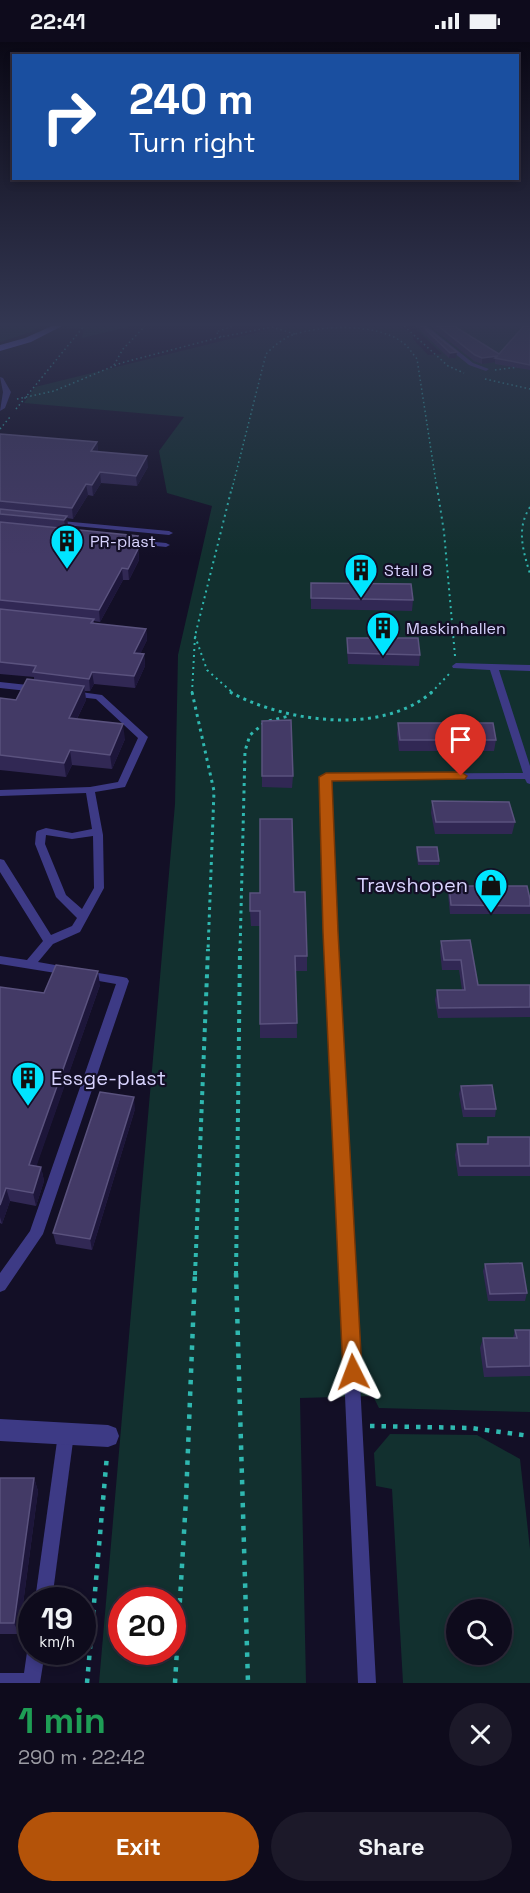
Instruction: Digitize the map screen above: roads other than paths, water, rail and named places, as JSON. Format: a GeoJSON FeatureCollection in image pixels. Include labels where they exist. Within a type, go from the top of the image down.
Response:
{"type":"FeatureCollection","features":[{"type":"Feature","properties":{"kind":"street"},"geometry":{"type":"LineString","coordinates":[[0,1430],[108,1436]]}},
{"type":"Feature","properties":{"kind":"lane"},"geometry":{"type":"LineString","coordinates":[[45,521],[169,533]]}},
{"type":"Feature","properties":{"kind":"lane"},"geometry":{"type":"LineString","coordinates":[[119,541],[166,545]]}},
{"type":"Feature","properties":{"kind":"lane"},"geometry":{"type":"LineString","coordinates":[[456,666],[530,668]]}},
{"type":"Feature","properties":{"kind":"lane"},"geometry":{"type":"LineString","coordinates":[[367,1683],[330,932],[326,777],[529,778],[494,667]]}},
{"type":"Feature","properties":{"kind":"lane"},"geometry":{"type":"LineString","coordinates":[[0,685],[44,690]]}},
{"type":"Feature","properties":{"kind":"lane"},"geometry":{"type":"LineString","coordinates":[[0,793],[90,790],[122,785],[143,737],[99,697],[66,693]]}},
{"type":"Feature","properties":{"kind":"lane"},"geometry":{"type":"LineString","coordinates":[[28,965],[49,941],[76,929],[99,888],[97,832],[90,790]]}},
{"type":"Feature","properties":{"kind":"lane"},"geometry":{"type":"LineString","coordinates":[[82,917],[61,897],[40,844],[41,833],[46,831],[72,837],[97,832]]}},
{"type":"Feature","properties":{"kind":"lane"},"geometry":{"type":"LineString","coordinates":[[0,863],[49,941]]}},
{"type":"Feature","properties":{"kind":"lane"},"geometry":{"type":"LineString","coordinates":[[0,960],[123,981],[36,1234],[0,1285]]}},
{"type":"Feature","properties":{"kind":"lane"},"geometry":{"type":"LineString","coordinates":[[45,1587],[66,1434]]}},
{"type":"Feature","properties":{"kind":"lane"},"geometry":{"type":"LineString","coordinates":[[0,1682],[31,1682],[34,1665]]}},
{"type":"Feature","properties":{"kind":"place","name":"PR-plast"},"geometry":{"type":"Point","coordinates":[67,570]}},
{"type":"Feature","properties":{"kind":"place","name":"Stall 8"},"geometry":{"type":"Point","coordinates":[361,599]}},
{"type":"Feature","properties":{"kind":"place","name":"Maskinhallen"},"geometry":{"type":"Point","coordinates":[383,657]}},
{"type":"Feature","properties":{"kind":"place","name":"Travshopen"},"geometry":{"type":"Point","coordinates":[491,914]}},
{"type":"Feature","properties":{"kind":"place","name":"Essge-plast"},"geometry":{"type":"Point","coordinates":[28,1107]}}]}
